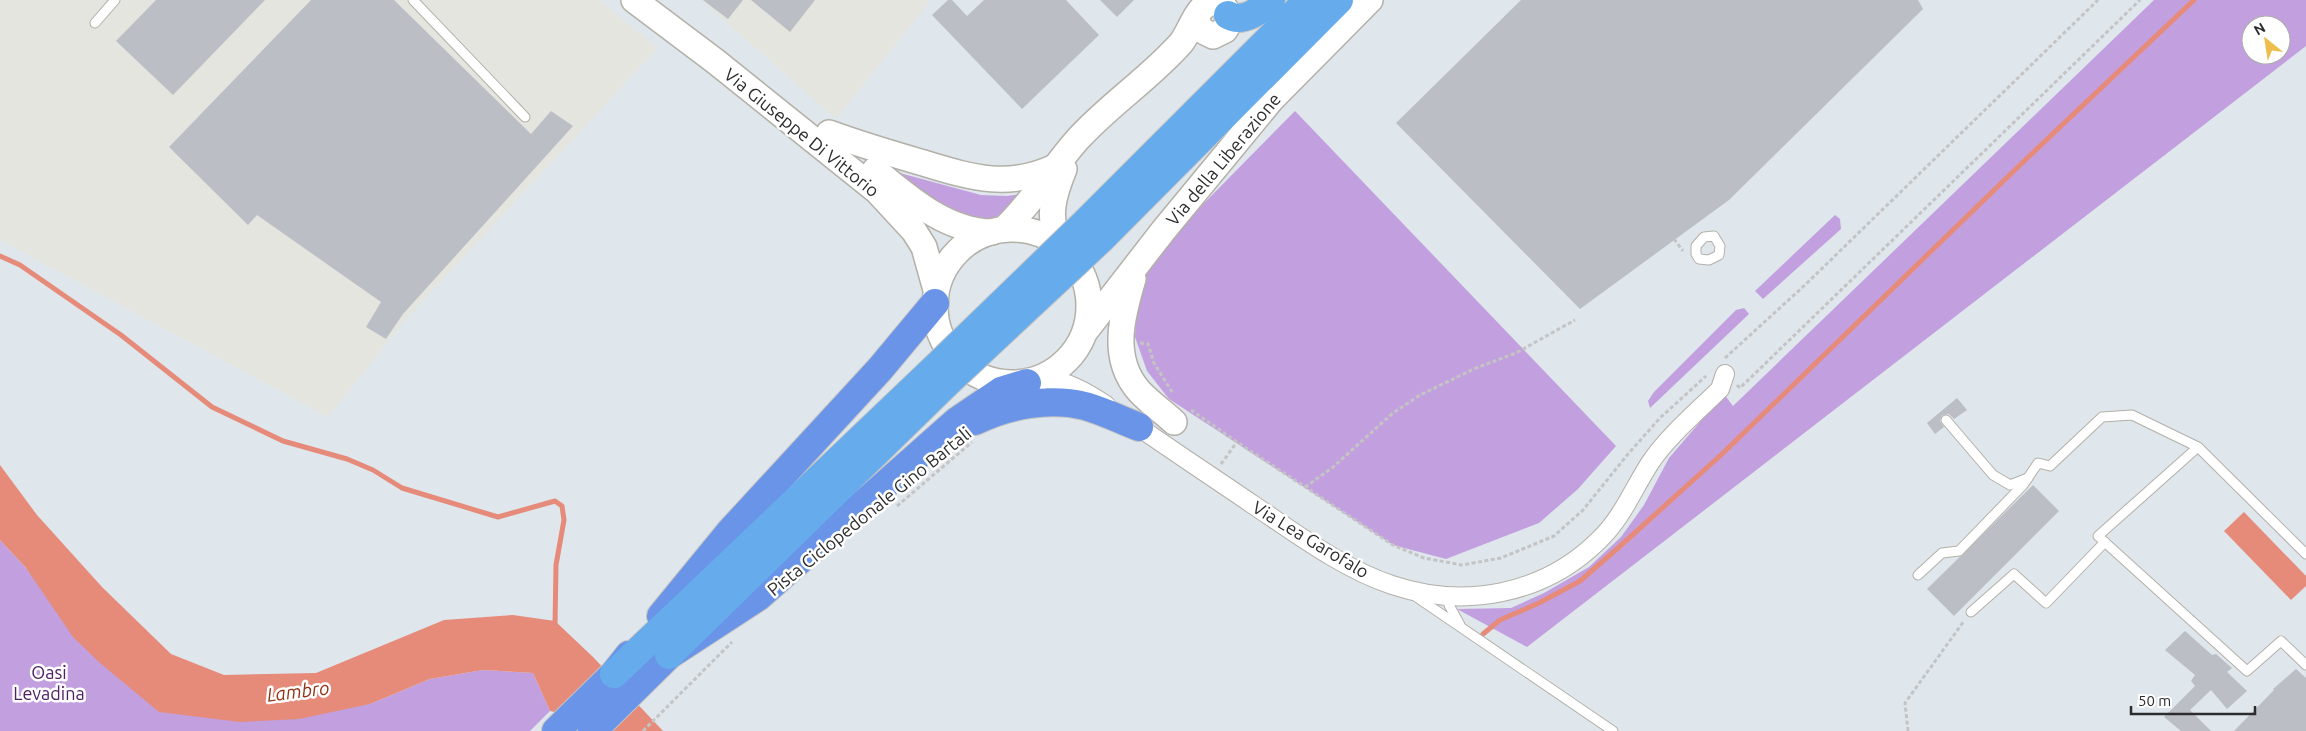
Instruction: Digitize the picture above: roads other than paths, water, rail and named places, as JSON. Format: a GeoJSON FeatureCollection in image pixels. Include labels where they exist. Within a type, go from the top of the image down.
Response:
{"type":"FeatureCollection","features":[{"type":"Feature","properties":{"kind":"highway"},"geometry":{"type":"LineString","coordinates":[[1216,12],[1238,18],[1249,16],[1271,0]]}},
{"type":"Feature","properties":{"kind":"highway"},"geometry":{"type":"LineString","coordinates":[[1093,231],[1308,0]]}},
{"type":"Feature","properties":{"kind":"highway"},"geometry":{"type":"LineString","coordinates":[[624,682],[942,374],[1339,0]]}},
{"type":"Feature","properties":{"kind":"highway"},"geometry":{"type":"LineString","coordinates":[[669,655],[942,374]]}},
{"type":"Feature","properties":{"kind":"main road","name":"Via Giuseppe Di Vittorio"},"geometry":{"type":"LineString","coordinates":[[634,0],[715,61],[877,191],[914,231],[924,247],[936,297]]}},
{"type":"Feature","properties":{"kind":"main road","name":"Via Giuseppe Di Vittorio"},"geometry":{"type":"LineString","coordinates":[[662,0],[905,195],[940,218],[968,230],[998,231]]}},
{"type":"Feature","properties":{"kind":"main road","name":"Via della Liberazione"},"geometry":{"type":"LineString","coordinates":[[1087,329],[1138,262],[1271,100],[1370,0]]}},
{"type":"Feature","properties":{"kind":"main road"},"geometry":{"type":"LineString","coordinates":[[1034,380],[1007,384],[988,380],[970,372],[955,359],[940,334],[936,320],[936,297],[941,277],[957,252],[969,242],[998,231],[1026,207],[1078,139],[1216,12]]}},
{"type":"Feature","properties":{"kind":"main road"},"geometry":{"type":"LineString","coordinates":[[829,133],[866,147],[981,179],[1006,180],[1022,178],[1064,157]]}},
{"type":"Feature","properties":{"kind":"main road"},"geometry":{"type":"LineString","coordinates":[[1059,245],[1053,231],[1052,207],[1064,157]]}},
{"type":"Feature","properties":{"kind":"main road"},"geometry":{"type":"LineString","coordinates":[[888,498],[974,408],[1001,391],[1034,380],[1058,369],[1073,355],[1087,329],[1090,308],[1085,280],[1078,265],[1059,245],[1033,232],[998,231]]}},
{"type":"Feature","properties":{"kind":"main road"},"geometry":{"type":"LineString","coordinates":[[1138,262],[1122,318],[1120,345],[1123,361],[1139,391],[1174,422]]}},
{"type":"Feature","properties":{"kind":"main road"},"geometry":{"type":"LineString","coordinates":[[624,682],[729,533],[880,369],[936,297]]}},
{"type":"Feature","properties":{"kind":"main road"},"geometry":{"type":"LineString","coordinates":[[573,726],[624,682],[758,597],[888,498],[947,437],[962,428],[992,413],[1017,406],[1056,402],[1083,406],[1139,428]]}},
{"type":"Feature","properties":{"kind":"street","name":"Via Lea Garofalo"},"geometry":{"type":"LineString","coordinates":[[1034,380],[1058,380],[1074,385],[1309,542],[1361,572],[1391,585],[1406,589],[1424,593],[1465,597],[1513,592],[1555,573],[1578,559],[1612,526],[1628,505],[1651,462],[1720,389],[1723,372]]}},
{"type":"Feature","properties":{"kind":"lane"},"geometry":{"type":"LineString","coordinates":[[95,23],[115,0]]}},
{"type":"Feature","properties":{"kind":"lane"},"geometry":{"type":"LineString","coordinates":[[413,0],[525,117]]}},
{"type":"Feature","properties":{"kind":"lane"},"geometry":{"type":"LineString","coordinates":[[1918,575],[1942,553],[1959,551],[2028,478],[2038,463],[2050,466],[2102,417],[2132,415],[2198,447],[2306,554]]}},
{"type":"Feature","properties":{"kind":"lane"},"geometry":{"type":"LineString","coordinates":[[1946,420],[1993,475],[2002,482],[2010,485],[2028,478]]}},
{"type":"Feature","properties":{"kind":"lane"},"geometry":{"type":"LineString","coordinates":[[2198,447],[2098,536],[2247,671],[2281,641],[2306,665]]}},
{"type":"Feature","properties":{"kind":"lane"},"geometry":{"type":"LineString","coordinates":[[1971,612],[2014,574],[2046,603],[2105,542]]}},
{"type":"Feature","properties":{"kind":"lane"},"geometry":{"type":"LineString","coordinates":[[1406,589],[1613,731]]}},
{"type":"Feature","properties":{"kind":"lane"},"geometry":{"type":"LineString","coordinates":[[1449,596],[1449,605],[1461,628]]}},
{"type":"Feature","properties":{"kind":"water","name":"Lambro"},"geometry":{"type":"Polygon","coordinates":[[[0,465],[37,515],[102,587],[171,654],[224,675],[316,673],[444,620],[513,615],[555,621],[593,657],[663,731],[600,731],[591,720],[550,711],[533,673],[483,670],[430,679],[370,704],[299,719],[240,722],[159,712],[100,663],[73,637],[26,568],[0,540],[0,465]]]}},
{"type":"Feature","properties":{"kind":"water"},"geometry":{"type":"Polygon","coordinates":[[[2244,512],[2306,576],[2306,586],[2291,600],[2224,531],[2244,512]]]}},
{"type":"Feature","properties":{"kind":"waterway"},"geometry":{"type":"LineString","coordinates":[[1483,634],[1500,620],[1539,603],[1580,581],[1618,548],[1722,454],[2022,163],[2194,0]]}},
{"type":"Feature","properties":{"kind":"waterway"},"geometry":{"type":"LineString","coordinates":[[0,256],[20,265],[121,335],[212,407],[283,441],[347,459],[373,470],[402,488],[498,517],[555,501],[562,506],[564,520],[556,565],[555,626]]}},
{"type":"Feature","properties":{"kind":"park label","name":"Oasi Levadina"},"geometry":{"type":"Point","coordinates":[49,682]}}]}
